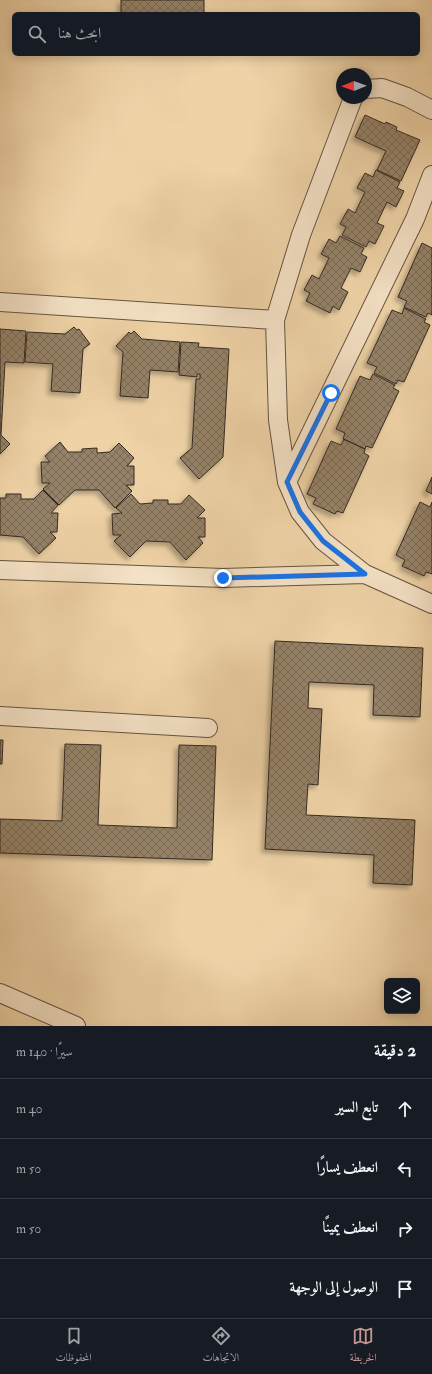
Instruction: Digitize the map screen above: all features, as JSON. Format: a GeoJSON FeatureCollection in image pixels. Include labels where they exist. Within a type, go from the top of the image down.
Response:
{"type":"FeatureCollection","features":[{"type":"Feature","properties":{"kind":"street"},"geometry":{"type":"LineString","coordinates":[[372,89],[382,88],[407,97],[432,110]]}},
{"type":"Feature","properties":{"kind":"street"},"geometry":{"type":"LineString","coordinates":[[351,104],[301,235],[275,320],[278,420],[287,482],[300,512],[323,541],[365,574],[432,604]]}},
{"type":"Feature","properties":{"kind":"street"},"geometry":{"type":"LineString","coordinates":[[287,482],[414,218],[432,175]]}},
{"type":"Feature","properties":{"kind":"street"},"geometry":{"type":"LineString","coordinates":[[0,302],[275,320]]}},
{"type":"Feature","properties":{"kind":"street"},"geometry":{"type":"LineString","coordinates":[[0,570],[223,578],[365,574]]}},
{"type":"Feature","properties":{"kind":"street"},"geometry":{"type":"LineString","coordinates":[[0,716],[208,728]]}},
{"type":"Feature","properties":{"kind":"street"},"geometry":{"type":"LineString","coordinates":[[0,993],[76,1026]]}},
{"type":"Feature","properties":{"kind":"building"},"geometry":{"type":"Polygon","coordinates":[[[121,0],[204,0],[204,12],[121,12],[121,0]]]}},
{"type":"Feature","properties":{"kind":"building"},"geometry":{"type":"Polygon","coordinates":[[[365,115],[385,124],[386,122],[397,127],[396,130],[420,140],[401,181],[377,170],[386,151],[355,137],[365,115]]]}},
{"type":"Feature","properties":{"kind":"building"},"geometry":{"type":"Polygon","coordinates":[[[376,170],[400,182],[397,188],[404,191],[396,207],[387,202],[377,223],[384,226],[375,244],[369,241],[366,247],[342,235],[346,227],[340,224],[348,209],[355,213],[365,192],[357,188],[365,173],[373,177],[376,170]]]}},
{"type":"Feature","properties":{"kind":"building"},"geometry":{"type":"Polygon","coordinates":[[[340,236],[364,248],[361,254],[367,257],[360,272],[351,268],[341,288],[348,292],[339,310],[333,306],[330,313],[306,301],[310,293],[304,290],[312,275],[319,279],[329,258],[321,254],[329,239],[336,243],[340,236]]]}},
{"type":"Feature","properties":{"kind":"building"},"geometry":{"type":"Polygon","coordinates":[[[422,243],[432,248],[432,315],[428,313],[426,317],[404,307],[407,301],[398,297],[422,243]]]}},
{"type":"Feature","properties":{"kind":"building"},"geometry":{"type":"Polygon","coordinates":[[[404,308],[426,319],[424,322],[430,325],[404,382],[398,380],[396,384],[374,373],[377,367],[367,363],[392,310],[402,314],[404,308]]]}},
{"type":"Feature","properties":{"kind":"building"},"geometry":{"type":"Polygon","coordinates":[[[74,327],[77,330],[79,329],[90,344],[83,349],[80,393],[51,391],[53,364],[25,362],[27,332],[65,334],[74,327]]]}},
{"type":"Feature","properties":{"kind":"building"},"geometry":{"type":"Polygon","coordinates":[[[0,329],[26,331],[24,363],[5,362],[1,435],[10,444],[0,454],[0,329]]]}},
{"type":"Feature","properties":{"kind":"building"},"geometry":{"type":"Polygon","coordinates":[[[134,331],[142,339],[180,342],[178,372],[150,370],[148,398],[120,396],[123,352],[116,346],[129,332],[131,334],[134,331]]]}},
{"type":"Feature","properties":{"kind":"building"},"geometry":{"type":"Polygon","coordinates":[[[181,342],[199,343],[198,347],[229,349],[223,457],[199,479],[180,458],[192,448],[196,379],[200,379],[200,374],[197,374],[197,377],[179,375],[181,342]]]}},
{"type":"Feature","properties":{"kind":"building"},"geometry":{"type":"Polygon","coordinates":[[[373,374],[395,385],[393,388],[399,391],[372,448],[366,446],[365,449],[343,439],[345,433],[336,429],[360,376],[370,380],[373,374]]]}},
{"type":"Feature","properties":{"kind":"building"},"geometry":{"type":"Polygon","coordinates":[[[344,439],[365,449],[364,453],[369,456],[343,513],[337,511],[335,514],[313,504],[316,498],[307,494],[331,441],[341,445],[344,439]]]}},
{"type":"Feature","properties":{"kind":"building"},"geometry":{"type":"Polygon","coordinates":[[[60,442],[68,452],[82,452],[82,449],[97,448],[97,453],[110,452],[119,443],[134,458],[127,466],[134,466],[134,485],[126,485],[132,491],[115,508],[99,490],[75,490],[59,505],[43,489],[50,483],[42,483],[41,462],[50,462],[45,456],[60,442]]]}},
{"type":"Feature","properties":{"kind":"building"},"geometry":{"type":"Polygon","coordinates":[[[432,477],[432,494],[426,491],[432,477]]]}},
{"type":"Feature","properties":{"kind":"building"},"geometry":{"type":"Polygon","coordinates":[[[43,490],[58,505],[51,513],[58,513],[57,532],[50,532],[56,538],[39,554],[23,537],[0,535],[0,498],[6,498],[6,494],[21,494],[21,499],[34,499],[43,490]]]}},
{"type":"Feature","properties":{"kind":"building"},"geometry":{"type":"Polygon","coordinates":[[[131,494],[140,504],[153,503],[153,500],[168,500],[168,504],[181,504],[189,495],[205,510],[197,518],[205,518],[205,537],[198,537],[203,543],[186,560],[170,542],[146,541],[130,557],[114,541],[121,535],[113,535],[112,514],[122,513],[116,508],[131,494]]]}},
{"type":"Feature","properties":{"kind":"building"},"geometry":{"type":"Polygon","coordinates":[[[420,502],[430,507],[432,502],[432,574],[426,572],[424,576],[402,566],[405,560],[396,555],[420,502]]]}},
{"type":"Feature","properties":{"kind":"building"},"geometry":{"type":"Polygon","coordinates":[[[275,641],[423,648],[420,717],[373,715],[374,685],[309,682],[308,708],[322,709],[318,785],[308,784],[306,815],[415,820],[412,885],[373,883],[374,855],[265,849],[275,641]]]}},
{"type":"Feature","properties":{"kind":"building"},"geometry":{"type":"Polygon","coordinates":[[[0,740],[3,740],[2,764],[0,764],[0,740]]]}},
{"type":"Feature","properties":{"kind":"building"},"geometry":{"type":"Polygon","coordinates":[[[65,744],[101,745],[98,825],[177,828],[179,745],[216,746],[212,860],[0,853],[0,819],[62,821],[65,744]]]}},
{"type":"Feature","properties":{"kind":"route"},"geometry":{"type":"LineString","coordinates":[[223,578],[365,574],[323,541],[300,512],[287,482],[331,393]]}}]}
